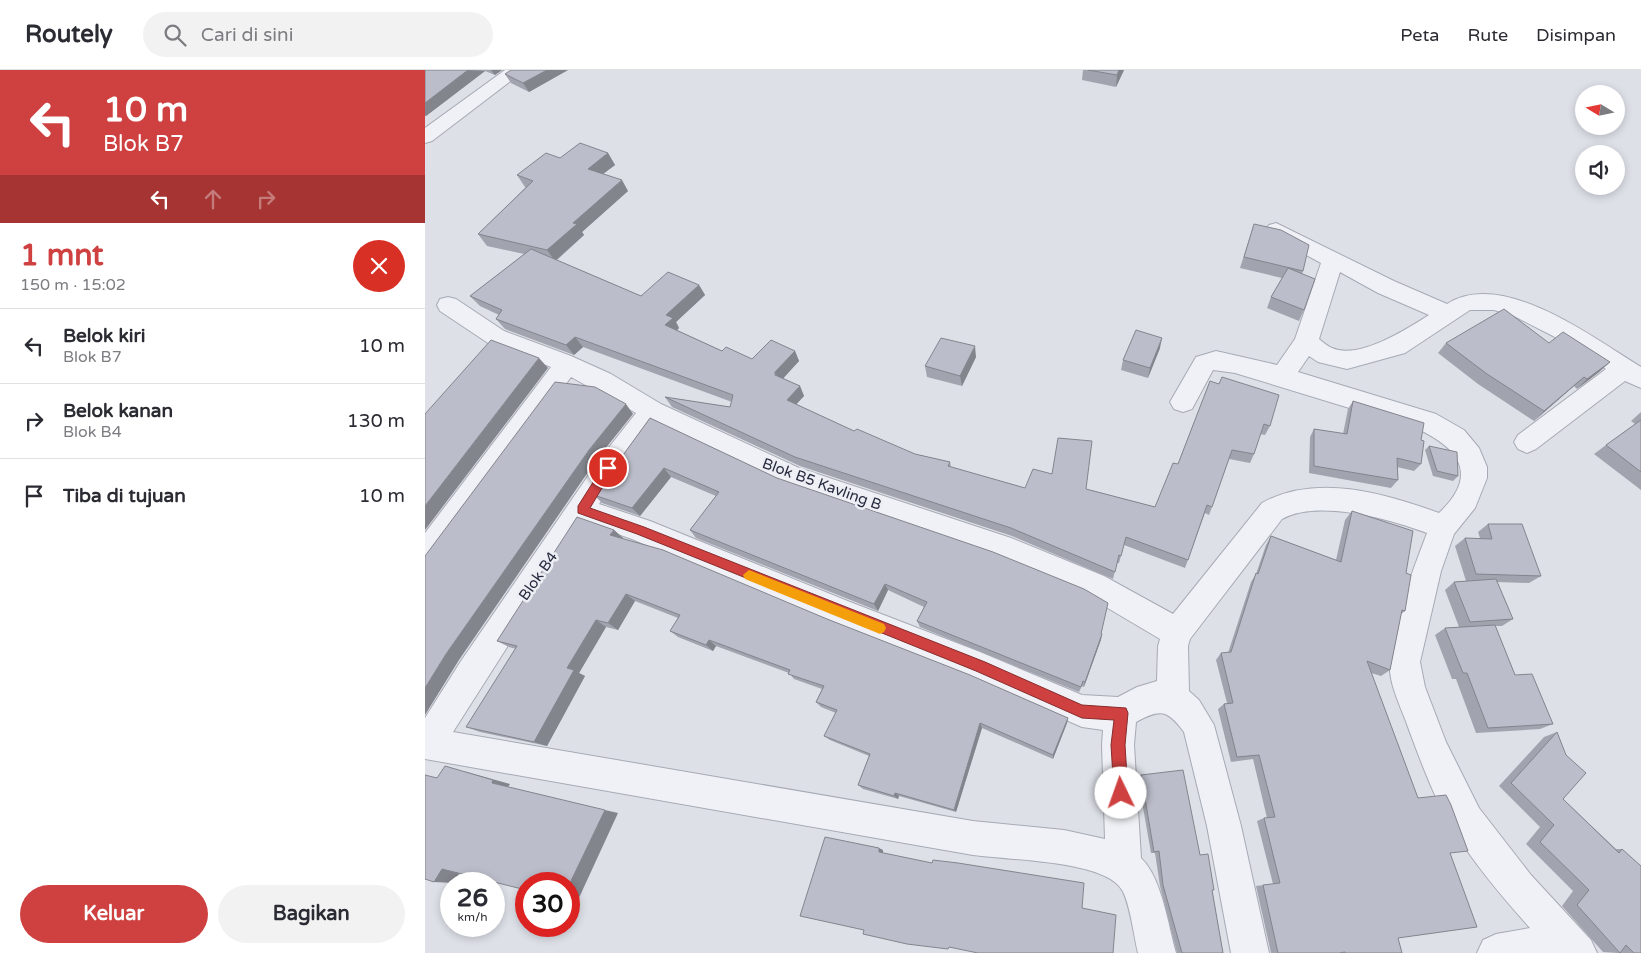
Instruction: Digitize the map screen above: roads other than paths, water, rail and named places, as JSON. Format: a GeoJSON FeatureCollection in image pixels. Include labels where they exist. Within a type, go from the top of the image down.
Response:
{"type":"FeatureCollection","features":[{"type":"Feature","properties":{"kind":"street"},"geometry":{"type":"LineString","coordinates":[[425,137],[516,70]]}},
{"type":"Feature","properties":{"kind":"street"},"geometry":{"type":"LineString","coordinates":[[1276,230],[1415,300],[1447,313]]}},
{"type":"Feature","properties":{"kind":"street"},"geometry":{"type":"LineString","coordinates":[[1281,378],[1306,342],[1333,259]]}},
{"type":"Feature","properties":{"kind":"street"},"geometry":{"type":"LineString","coordinates":[[1306,342],[1326,356],[1347,360],[1397,347],[1466,302],[1480,300],[1508,305],[1561,330],[1633,374],[1527,442]]}},
{"type":"Feature","properties":{"kind":"street","name":"Blok B5 Kavling B"},"geometry":{"type":"LineString","coordinates":[[448,306],[488,345],[566,365],[603,381],[652,411],[791,476],[1001,547],[1094,585],[1177,632]]}},
{"type":"Feature","properties":{"kind":"street"},"geometry":{"type":"LineString","coordinates":[[1183,402],[1205,363],[1209,361],[1231,363],[1422,420],[1445,430],[1463,445],[1472,459],[1474,474],[1469,497],[1459,513],[1443,527],[1427,571],[1405,662],[1409,688],[1433,751],[1467,820],[1518,888],[1573,947]]}},
{"type":"Feature","properties":{"kind":"street"},"geometry":{"type":"LineString","coordinates":[[425,555],[566,365]]}},
{"type":"Feature","properties":{"kind":"street","name":"Blok B4"},"geometry":{"type":"LineString","coordinates":[[426,743],[472,672],[583,510],[608,468],[652,411]]}},
{"type":"Feature","properties":{"kind":"street"},"geometry":{"type":"LineString","coordinates":[[1173,699],[1173,646],[1177,632],[1272,511],[1284,504],[1299,500],[1316,499],[1377,507],[1416,516],[1443,527]]}},
{"type":"Feature","properties":{"kind":"street"},"geometry":{"type":"LineString","coordinates":[[583,510],[640,530],[981,667],[1082,712],[1121,713],[1148,698],[1160,696],[1173,699],[1188,711],[1198,725],[1225,826],[1250,953]]}},
{"type":"Feature","properties":{"kind":"street"},"geometry":{"type":"LineString","coordinates":[[1121,713],[1118,745],[1124,866]]}},
{"type":"Feature","properties":{"kind":"street"},"geometry":{"type":"LineString","coordinates":[[426,743],[561,769],[804,807],[1005,844],[1072,848],[1111,858],[1133,873],[1139,883],[1157,953]]}},
{"type":"Feature","properties":{"kind":"street"},"geometry":{"type":"LineString","coordinates":[[1496,953],[1573,947]]}}]}
